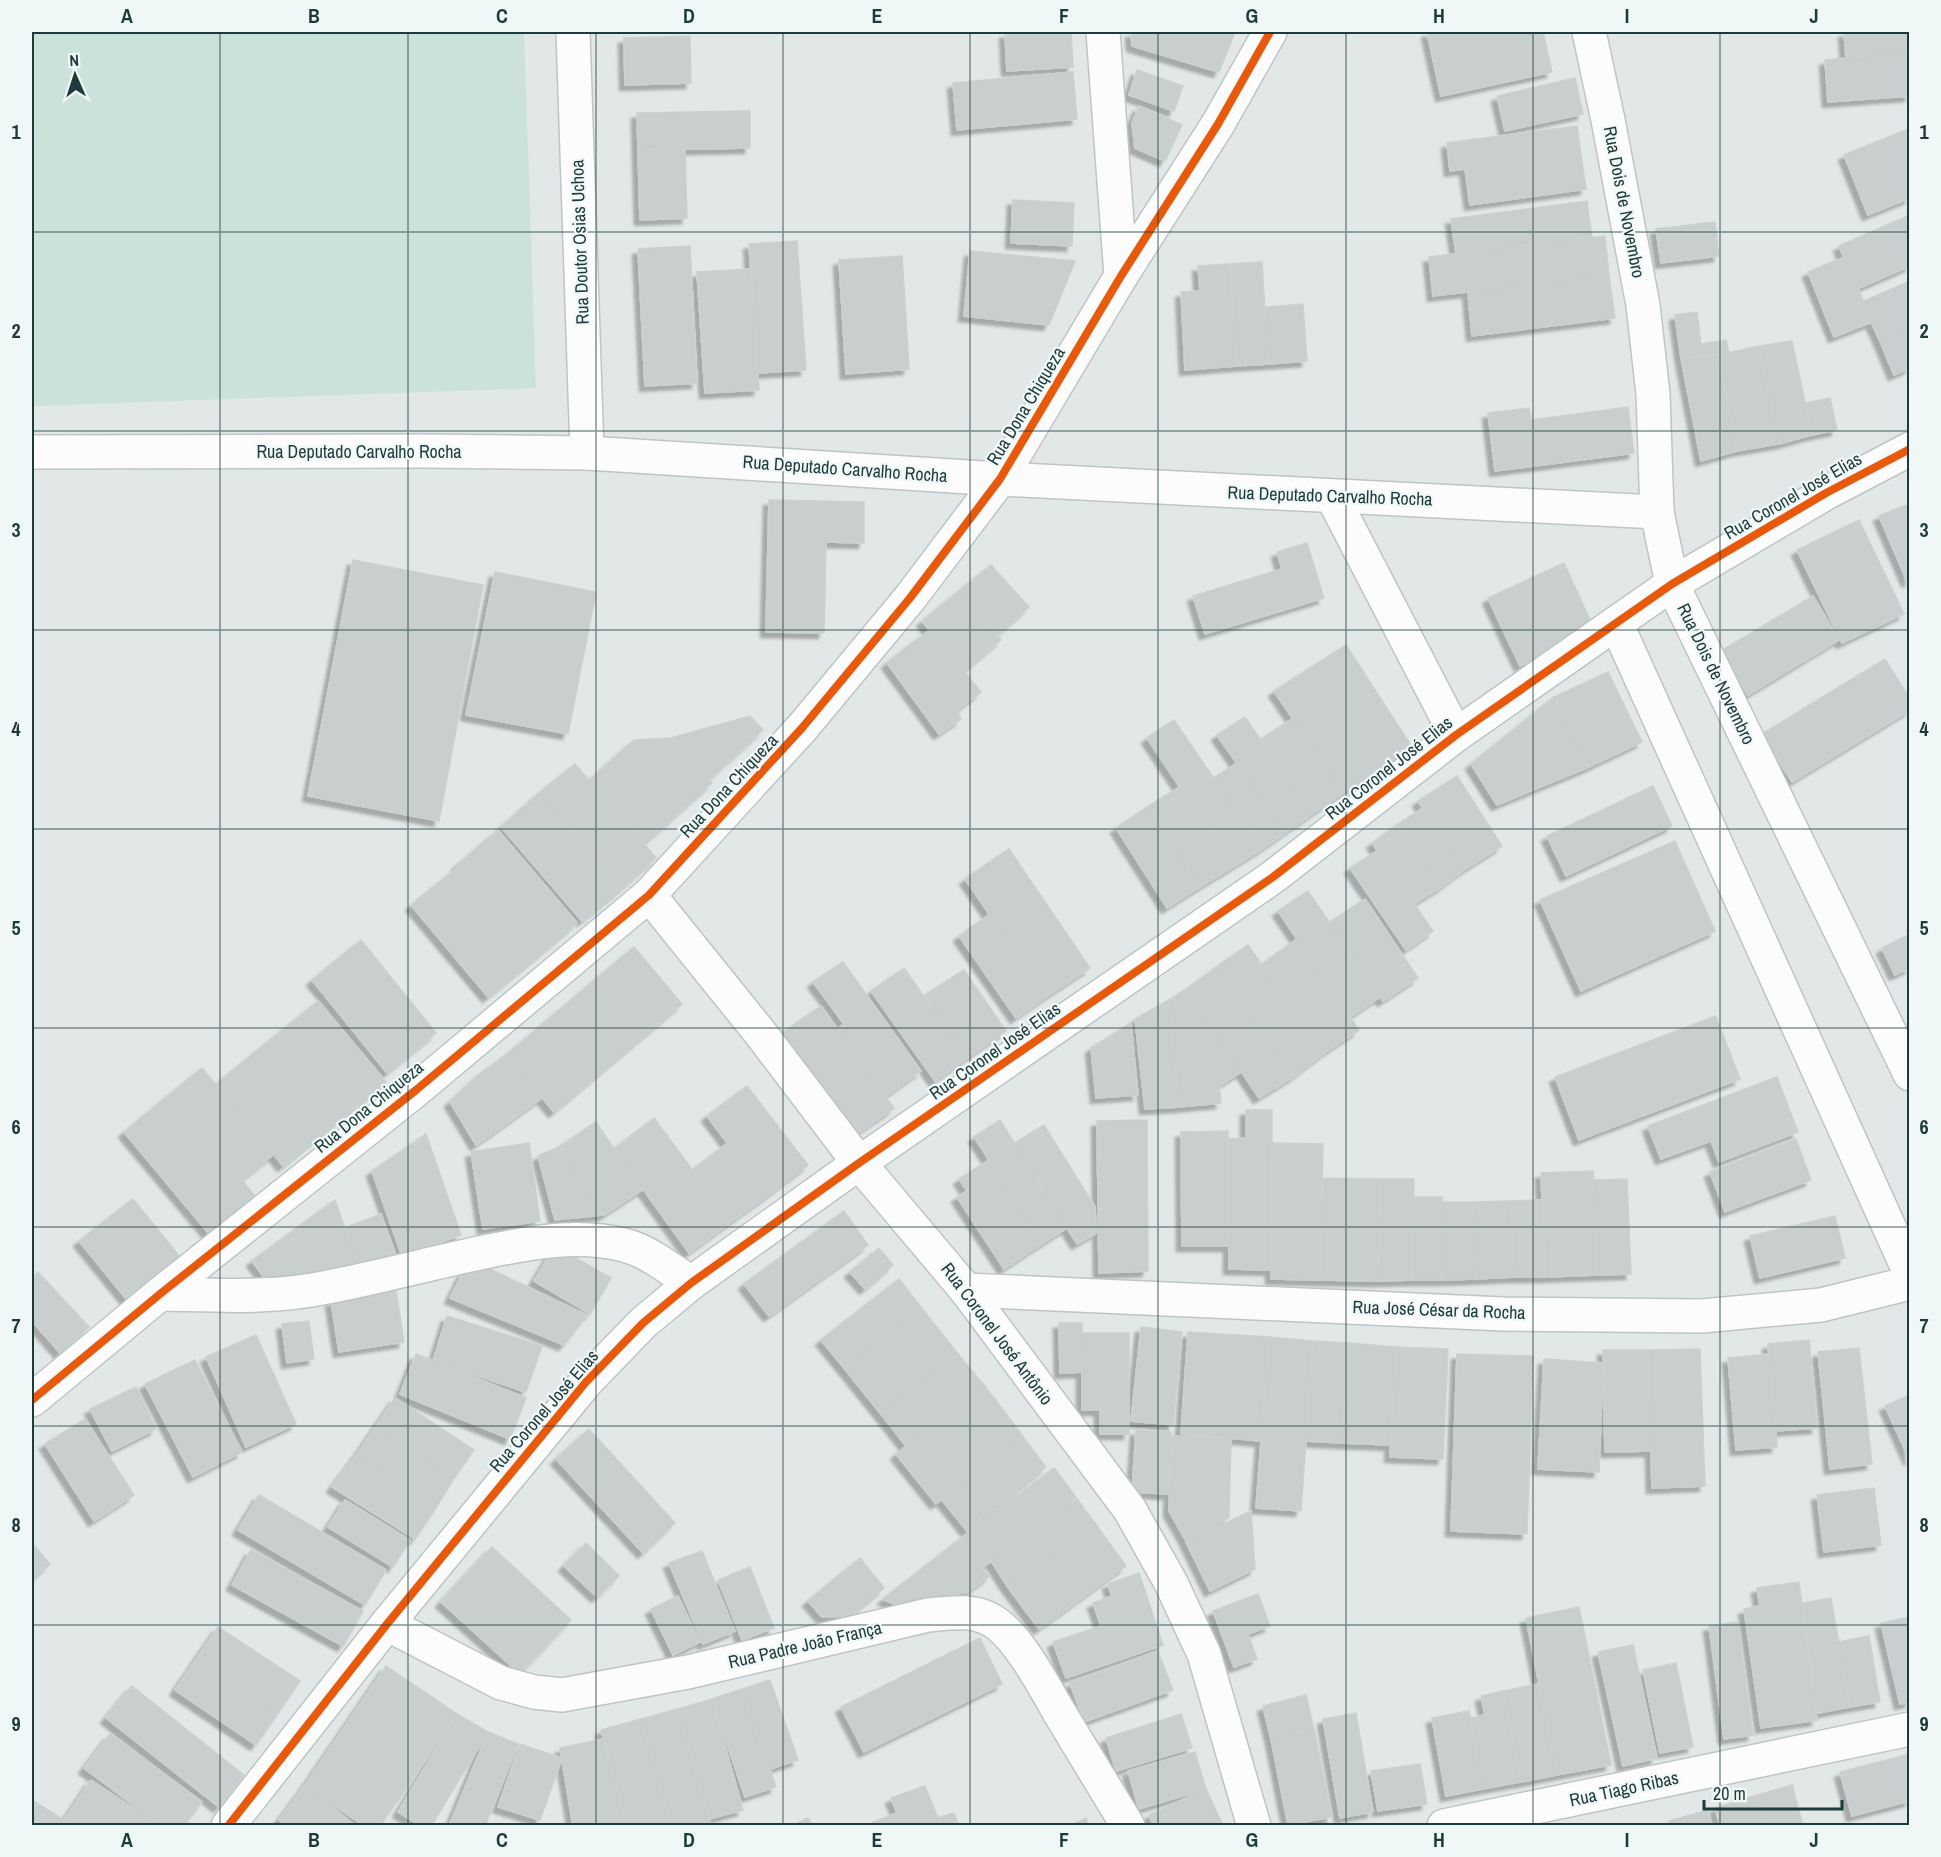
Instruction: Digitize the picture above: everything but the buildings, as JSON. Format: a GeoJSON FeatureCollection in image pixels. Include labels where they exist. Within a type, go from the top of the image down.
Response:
{"type":"FeatureCollection","features":[{"type":"Feature","properties":{"kind":"street","name":"Rua Doutor Osias Uchoa"},"geometry":{"type":"LineString","coordinates":[[573,32],[587,453]]}},
{"type":"Feature","properties":{"kind":"street"},"geometry":{"type":"LineString","coordinates":[[1103,32],[1122,276]]}},
{"type":"Feature","properties":{"kind":"street","name":"Rua Dona Chiqueza"},"geometry":{"type":"LineString","coordinates":[[32,1400],[160,1294],[416,1090],[649,895],[802,728],[909,598],[1000,479],[1122,276],[1218,124],[1270,32]]}},
{"type":"Feature","properties":{"kind":"street","name":"Rua Dois de Novembro"},"geometry":{"type":"LineString","coordinates":[[1589,32],[1643,305],[1653,394],[1657,512],[1672,584],[1910,1074]]}},
{"type":"Feature","properties":{"kind":"street","name":"Rua Coronel José Elias"},"geometry":{"type":"LineString","coordinates":[[228,1826],[387,1624],[586,1382],[643,1323],[691,1283],[859,1163],[1273,877],[1456,735],[1672,584],[1826,493],[1910,449]]}},
{"type":"Feature","properties":{"kind":"street","name":"Rua Deputado Carvalho Rocha"},"geometry":{"type":"LineString","coordinates":[[32,452],[587,453],[1000,479],[1657,512]]}},
{"type":"Feature","properties":{"kind":"street"},"geometry":{"type":"LineString","coordinates":[[1332,496],[1456,735]]}},
{"type":"Feature","properties":{"kind":"street"},"geometry":{"type":"LineString","coordinates":[[1616,623],[1910,1273]]}},
{"type":"Feature","properties":{"kind":"street","name":"Rua Coronel José Antônio"},"geometry":{"type":"LineString","coordinates":[[649,895],[761,1034],[859,1163],[966,1290],[1130,1510],[1171,1583],[1204,1654],[1254,1826]]}},
{"type":"Feature","properties":{"kind":"street"},"geometry":{"type":"LineString","coordinates":[[160,1294],[266,1296],[316,1289],[536,1242],[583,1239],[625,1245],[658,1261],[691,1283]]}},
{"type":"Feature","properties":{"kind":"street","name":"Rua José César da Rocha"},"geometry":{"type":"LineString","coordinates":[[966,1290],[1503,1314],[1702,1316],[1821,1305],[1910,1283]]}},
{"type":"Feature","properties":{"kind":"street","name":"Rua Padre João França"},"geometry":{"type":"LineString","coordinates":[[387,1624],[501,1683],[534,1692],[562,1695],[688,1672],[928,1615],[965,1612],[980,1615],[993,1621],[1005,1632],[1029,1661],[1128,1826]]}},
{"type":"Feature","properties":{"kind":"street","name":"Rua Tiago Ribas"},"geometry":{"type":"LineString","coordinates":[[1464,1824],[1910,1729]]}},
{"type":"Feature","properties":{"kind":"green space"},"geometry":{"type":"Polygon","coordinates":[[[32,32],[524,32],[536,388],[32,406],[32,32]]]}},
{"type":"Feature","properties":{"kind":"cycle path"},"geometry":{"type":"LineString","coordinates":[[32,1400],[160,1294],[416,1090],[649,895],[802,728],[910,598],[1000,479],[1121,276],[1218,124],[1270,32]]}},
{"type":"Feature","properties":{"kind":"cycle path"},"geometry":{"type":"LineString","coordinates":[[228,1826],[387,1624],[586,1382],[643,1323],[691,1283],[859,1163],[1273,877],[1456,735],[1672,584],[1826,493],[1910,449]]}}]}
